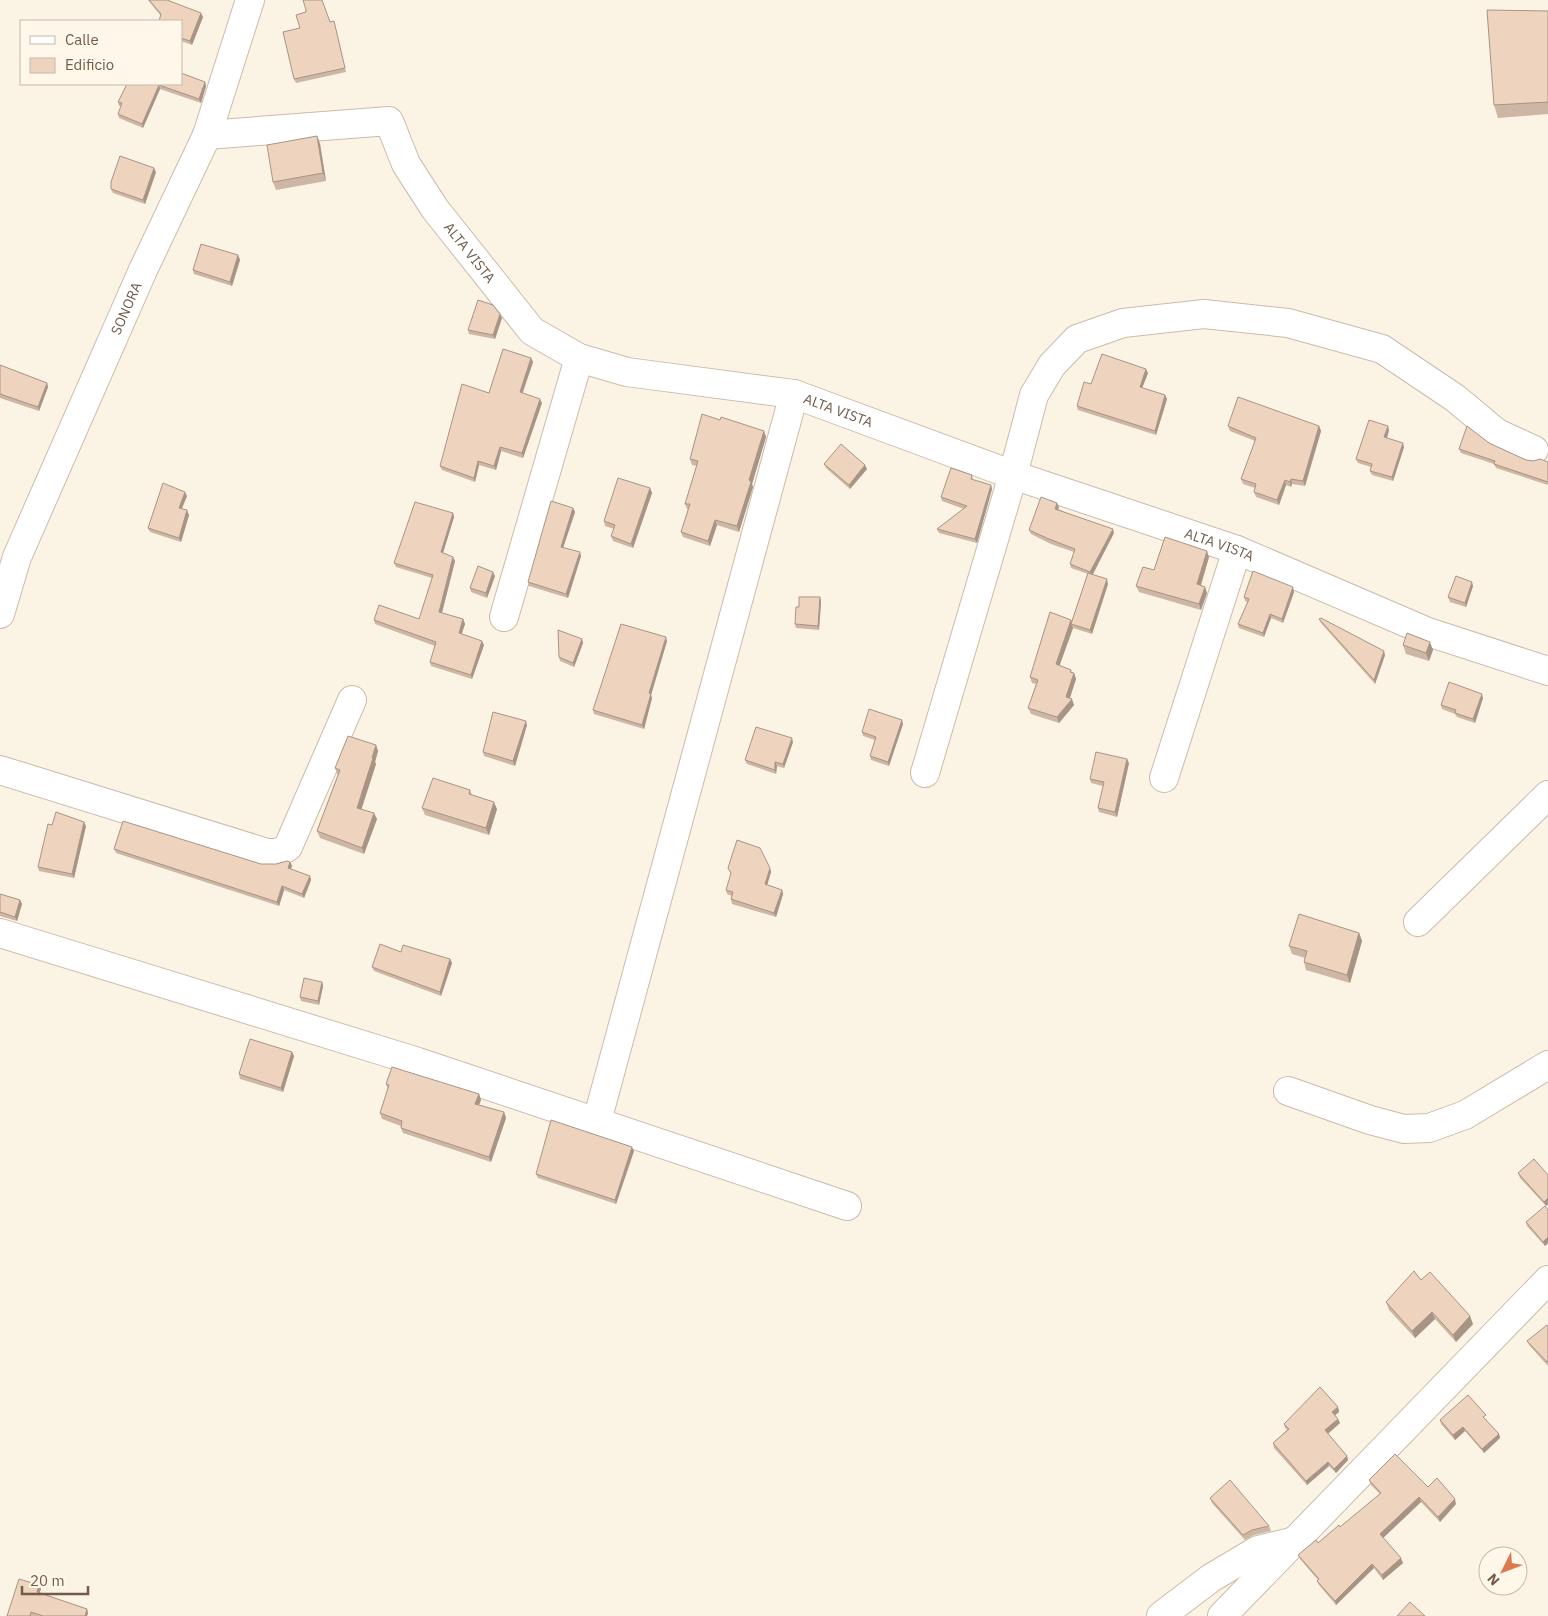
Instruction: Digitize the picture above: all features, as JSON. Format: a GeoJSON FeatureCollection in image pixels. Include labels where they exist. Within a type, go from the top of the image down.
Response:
{"type":"FeatureCollection","features":[{"type":"Feature","properties":{"kind":"street","name":"SONORA"},"geometry":{"type":"LineString","coordinates":[[0,614],[9,551],[207,135],[250,0]]}},
{"type":"Feature","properties":{"kind":"street","name":"ALTA VISTA"},"geometry":{"type":"LineString","coordinates":[[207,135],[389,121],[406,164],[435,209],[532,330],[579,358],[627,372],[794,394],[1013,475],[1237,550],[1428,632],[1548,671]]}},
{"type":"Feature","properties":{"kind":"street"},"geometry":{"type":"LineString","coordinates":[[925,773],[1013,475],[1034,395],[1052,365],[1077,339],[1123,323],[1204,314],[1288,323],[1382,349],[1455,398],[1497,433],[1534,450]]}},
{"type":"Feature","properties":{"kind":"street"},"geometry":{"type":"LineString","coordinates":[[504,617],[579,358]]}},
{"type":"Feature","properties":{"kind":"street"},"geometry":{"type":"LineString","coordinates":[[597,1121],[794,394]]}},
{"type":"Feature","properties":{"kind":"street"},"geometry":{"type":"LineString","coordinates":[[1164,778],[1237,550]]}},
{"type":"Feature","properties":{"kind":"street"},"geometry":{"type":"LineString","coordinates":[[0,770],[267,854],[278,853],[288,847],[352,700]]}},
{"type":"Feature","properties":{"kind":"street"},"geometry":{"type":"LineString","coordinates":[[1418,922],[1548,795]]}},
{"type":"Feature","properties":{"kind":"street"},"geometry":{"type":"LineString","coordinates":[[0,933],[418,1062],[847,1206]]}},
{"type":"Feature","properties":{"kind":"street"},"geometry":{"type":"LineString","coordinates":[[1288,1091],[1370,1120],[1404,1129],[1429,1128],[1464,1115],[1548,1065]]}},
{"type":"Feature","properties":{"kind":"street"},"geometry":{"type":"LineString","coordinates":[[1222,1616],[1548,1280]]}},
{"type":"Feature","properties":{"kind":"street"},"geometry":{"type":"LineString","coordinates":[[1161,1616],[1211,1578],[1258,1550],[1295,1541]]}},
{"type":"Feature","properties":{"kind":"building"},"geometry":{"type":"Polygon","coordinates":[[[149,0],[167,0],[201,13],[190,41],[182,38],[182,20],[159,20],[161,14],[149,0]]]}},
{"type":"Feature","properties":{"kind":"building"},"geometry":{"type":"Polygon","coordinates":[[[303,0],[322,0],[330,22],[334,21],[345,68],[294,79],[283,32],[300,28],[296,15],[306,12],[303,0]]]}},
{"type":"Feature","properties":{"kind":"building"},"geometry":{"type":"Polygon","coordinates":[[[1487,10],[1548,11],[1548,102],[1494,105],[1487,10]]]}},
{"type":"Feature","properties":{"kind":"building"},"geometry":{"type":"Polygon","coordinates":[[[182,73],[205,82],[199,99],[159,85],[182,85],[182,73]]]}},
{"type":"Feature","properties":{"kind":"building"},"geometry":{"type":"Polygon","coordinates":[[[126,85],[159,85],[142,124],[118,114],[122,103],[118,102],[126,85]]]}},
{"type":"Feature","properties":{"kind":"building"},"geometry":{"type":"Polygon","coordinates":[[[317,136],[323,173],[273,182],[267,145],[317,136]]]}},
{"type":"Feature","properties":{"kind":"building"},"geometry":{"type":"Polygon","coordinates":[[[120,156],[154,168],[143,200],[111,189],[111,182],[120,156]]]}},
{"type":"Feature","properties":{"kind":"building"},"geometry":{"type":"Polygon","coordinates":[[[201,244],[238,255],[230,282],[193,270],[201,244]]]}},
{"type":"Feature","properties":{"kind":"building"},"geometry":{"type":"Polygon","coordinates":[[[478,300],[493,305],[500,314],[493,335],[468,330],[478,300]]]}},
{"type":"Feature","properties":{"kind":"building"},"geometry":{"type":"Polygon","coordinates":[[[503,349],[531,358],[520,392],[540,399],[522,453],[500,447],[494,466],[478,461],[474,478],[440,466],[462,384],[489,393],[503,349]]]}},
{"type":"Feature","properties":{"kind":"building"},"geometry":{"type":"Polygon","coordinates":[[[1102,354],[1146,369],[1140,387],[1165,395],[1155,431],[1077,406],[1084,382],[1091,384],[1102,354]]]}},
{"type":"Feature","properties":{"kind":"building"},"geometry":{"type":"Polygon","coordinates":[[[0,365],[47,383],[38,407],[0,394],[0,365]]]}},
{"type":"Feature","properties":{"kind":"building"},"geometry":{"type":"Polygon","coordinates":[[[1238,397],[1319,426],[1303,481],[1291,479],[1290,482],[1285,480],[1277,500],[1254,492],[1256,484],[1241,479],[1256,438],[1228,426],[1238,397]]]}},
{"type":"Feature","properties":{"kind":"building"},"geometry":{"type":"Polygon","coordinates":[[[702,414],[720,420],[721,417],[764,431],[737,526],[715,520],[708,541],[681,532],[690,504],[685,504],[698,461],[690,459],[702,414]]]}},
{"type":"Feature","properties":{"kind":"building"},"geometry":{"type":"Polygon","coordinates":[[[1369,420],[1388,426],[1384,437],[1403,443],[1392,477],[1370,471],[1372,464],[1356,459],[1369,420]]]}},
{"type":"Feature","properties":{"kind":"building"},"geometry":{"type":"Polygon","coordinates":[[[1467,426],[1489,443],[1526,460],[1540,459],[1548,462],[1548,482],[1494,464],[1495,461],[1459,449],[1467,426]]]}},
{"type":"Feature","properties":{"kind":"building"},"geometry":{"type":"Polygon","coordinates":[[[841,444],[865,465],[849,485],[824,464],[841,444]]]}},
{"type":"Feature","properties":{"kind":"building"},"geometry":{"type":"Polygon","coordinates":[[[951,468],[972,475],[971,479],[991,485],[975,539],[937,529],[967,506],[941,497],[951,468]]]}},
{"type":"Feature","properties":{"kind":"building"},"geometry":{"type":"Polygon","coordinates":[[[618,478],[650,488],[631,544],[611,536],[615,525],[604,521],[618,478]]]}},
{"type":"Feature","properties":{"kind":"building"},"geometry":{"type":"Polygon","coordinates":[[[163,483],[185,492],[179,508],[187,510],[179,538],[148,528],[163,483]]]}},
{"type":"Feature","properties":{"kind":"building"},"geometry":{"type":"Polygon","coordinates":[[[1041,497],[1057,503],[1055,509],[1113,529],[1090,572],[1070,564],[1075,549],[1029,530],[1041,497]]]}},
{"type":"Feature","properties":{"kind":"building"},"geometry":{"type":"Polygon","coordinates":[[[551,501],[573,508],[561,547],[580,552],[566,594],[528,582],[551,501]]]}},
{"type":"Feature","properties":{"kind":"building"},"geometry":{"type":"Polygon","coordinates":[[[415,502],[453,513],[441,552],[453,557],[439,612],[463,619],[459,633],[482,641],[471,675],[430,662],[436,642],[374,620],[379,605],[419,619],[433,575],[394,563],[415,502]]]}},
{"type":"Feature","properties":{"kind":"building"},"geometry":{"type":"Polygon","coordinates":[[[1165,537],[1207,551],[1197,584],[1205,587],[1199,604],[1136,586],[1143,567],[1154,570],[1165,537]]]}},
{"type":"Feature","properties":{"kind":"building"},"geometry":{"type":"Polygon","coordinates":[[[478,566],[493,572],[486,593],[470,588],[478,566]]]}},
{"type":"Feature","properties":{"kind":"building"},"geometry":{"type":"Polygon","coordinates":[[[1253,571],[1293,587],[1282,619],[1270,614],[1263,633],[1238,624],[1249,599],[1244,597],[1253,571]]]}},
{"type":"Feature","properties":{"kind":"building"},"geometry":{"type":"Polygon","coordinates":[[[1088,573],[1107,579],[1090,630],[1071,624],[1088,573]]]}},
{"type":"Feature","properties":{"kind":"building"},"geometry":{"type":"Polygon","coordinates":[[[1456,576],[1472,582],[1465,603],[1448,597],[1456,576]]]}},
{"type":"Feature","properties":{"kind":"building"},"geometry":{"type":"Polygon","coordinates":[[[799,597],[820,597],[818,626],[795,624],[796,607],[799,607],[799,597]]]}},
{"type":"Feature","properties":{"kind":"building"},"geometry":{"type":"Polygon","coordinates":[[[1050,612],[1071,620],[1056,664],[1074,673],[1066,697],[1072,699],[1057,717],[1028,708],[1038,680],[1030,677],[1050,612]]]}},
{"type":"Feature","properties":{"kind":"building"},"geometry":{"type":"Polygon","coordinates":[[[1321,618],[1384,651],[1374,680],[1319,619],[1321,618]]]}},
{"type":"Feature","properties":{"kind":"building"},"geometry":{"type":"Polygon","coordinates":[[[621,624],[666,637],[649,693],[651,694],[642,725],[593,710],[621,624]]]}},
{"type":"Feature","properties":{"kind":"building"},"geometry":{"type":"Polygon","coordinates":[[[558,630],[582,639],[573,663],[559,657],[558,630]]]}},
{"type":"Feature","properties":{"kind":"building"},"geometry":{"type":"Polygon","coordinates":[[[1407,633],[1430,642],[1426,653],[1403,645],[1407,633]]]}},
{"type":"Feature","properties":{"kind":"building"},"geometry":{"type":"Polygon","coordinates":[[[1449,682],[1482,694],[1473,719],[1455,713],[1456,710],[1441,705],[1449,682]]]}},
{"type":"Feature","properties":{"kind":"building"},"geometry":{"type":"Polygon","coordinates":[[[869,709],[902,720],[888,762],[870,756],[876,737],[862,732],[869,709]]]}},
{"type":"Feature","properties":{"kind":"building"},"geometry":{"type":"Polygon","coordinates":[[[493,712],[526,721],[513,761],[483,752],[493,712]]]}},
{"type":"Feature","properties":{"kind":"building"},"geometry":{"type":"Polygon","coordinates":[[[756,727],[792,738],[783,764],[775,762],[775,770],[745,760],[756,727]]]}},
{"type":"Feature","properties":{"kind":"building"},"geometry":{"type":"Polygon","coordinates":[[[348,736],[376,745],[357,808],[374,813],[362,848],[317,831],[340,770],[335,768],[348,736]]]}},
{"type":"Feature","properties":{"kind":"building"},"geometry":{"type":"Polygon","coordinates":[[[1096,752],[1127,759],[1115,812],[1098,808],[1104,782],[1090,779],[1096,752]]]}},
{"type":"Feature","properties":{"kind":"building"},"geometry":{"type":"Polygon","coordinates":[[[433,778],[470,790],[469,794],[494,802],[486,828],[422,808],[433,778]]]}},
{"type":"Feature","properties":{"kind":"building"},"geometry":{"type":"Polygon","coordinates":[[[56,812],[84,822],[72,874],[38,867],[48,824],[52,825],[56,812]]]}},
{"type":"Feature","properties":{"kind":"building"},"geometry":{"type":"Polygon","coordinates":[[[123,821],[261,864],[276,864],[287,861],[290,862],[288,868],[310,876],[302,894],[282,886],[277,902],[114,849],[123,821]]]}},
{"type":"Feature","properties":{"kind":"building"},"geometry":{"type":"Polygon","coordinates":[[[737,840],[760,848],[770,868],[765,884],[782,890],[774,913],[731,899],[733,892],[726,890],[731,873],[728,868],[737,840]]]}},
{"type":"Feature","properties":{"kind":"building"},"geometry":{"type":"Polygon","coordinates":[[[0,894],[20,900],[15,917],[0,912],[0,894]]]}},
{"type":"Feature","properties":{"kind":"building"},"geometry":{"type":"Polygon","coordinates":[[[1299,914],[1359,933],[1347,975],[1304,962],[1307,951],[1289,946],[1299,914]]]}},
{"type":"Feature","properties":{"kind":"building"},"geometry":{"type":"Polygon","coordinates":[[[380,944],[401,952],[403,945],[450,959],[440,992],[372,967],[380,944]]]}},
{"type":"Feature","properties":{"kind":"building"},"geometry":{"type":"Polygon","coordinates":[[[304,978],[322,982],[318,1001],[300,997],[304,978]]]}},
{"type":"Feature","properties":{"kind":"building"},"geometry":{"type":"Polygon","coordinates":[[[250,1039],[292,1052],[281,1088],[239,1074],[250,1039]]]}},
{"type":"Feature","properties":{"kind":"building"},"geometry":{"type":"Polygon","coordinates":[[[392,1067],[479,1094],[475,1104],[504,1112],[489,1157],[401,1128],[402,1121],[380,1113],[389,1085],[386,1084],[392,1067]]]}},
{"type":"Feature","properties":{"kind":"building"},"geometry":{"type":"Polygon","coordinates":[[[551,1120],[632,1147],[615,1200],[536,1174],[551,1120]]]}},
{"type":"Feature","properties":{"kind":"building"},"geometry":{"type":"Polygon","coordinates":[[[1534,1159],[1548,1175],[1548,1198],[1544,1202],[1518,1173],[1534,1159]]]}},
{"type":"Feature","properties":{"kind":"building"},"geometry":{"type":"Polygon","coordinates":[[[1545,1206],[1548,1210],[1548,1237],[1543,1242],[1526,1222],[1545,1206]]]}},
{"type":"Feature","properties":{"kind":"building"},"geometry":{"type":"Polygon","coordinates":[[[1414,1271],[1421,1280],[1430,1272],[1470,1316],[1453,1335],[1432,1312],[1412,1331],[1386,1302],[1414,1271]]]}},
{"type":"Feature","properties":{"kind":"building"},"geometry":{"type":"Polygon","coordinates":[[[1547,1325],[1548,1361],[1547,1362],[1527,1341],[1547,1325]]]}},
{"type":"Feature","properties":{"kind":"building"},"geometry":{"type":"Polygon","coordinates":[[[1320,1387],[1338,1407],[1332,1412],[1338,1419],[1325,1430],[1347,1456],[1334,1469],[1328,1462],[1306,1481],[1273,1443],[1289,1429],[1284,1424],[1320,1387]]]}},
{"type":"Feature","properties":{"kind":"building"},"geometry":{"type":"Polygon","coordinates":[[[1468,1395],[1486,1415],[1483,1417],[1499,1434],[1482,1449],[1463,1427],[1453,1435],[1440,1420],[1468,1395]]]}},
{"type":"Feature","properties":{"kind":"building"},"geometry":{"type":"Polygon","coordinates":[[[1395,1454],[1428,1487],[1437,1478],[1455,1499],[1438,1517],[1419,1497],[1380,1534],[1401,1558],[1382,1575],[1372,1564],[1335,1601],[1298,1555],[1316,1540],[1318,1543],[1339,1525],[1340,1527],[1381,1493],[1369,1480],[1395,1454]]]}},
{"type":"Feature","properties":{"kind":"building"},"geometry":{"type":"Polygon","coordinates":[[[1230,1480],[1269,1526],[1252,1530],[1243,1535],[1210,1498],[1230,1480]]]}},
{"type":"Feature","properties":{"kind":"building"},"geometry":{"type":"Polygon","coordinates":[[[19,1579],[39,1585],[37,1592],[87,1609],[85,1616],[43,1616],[31,1612],[30,1616],[7,1616],[19,1579]]]}},
{"type":"Feature","properties":{"kind":"building"},"geometry":{"type":"Polygon","coordinates":[[[1410,1602],[1425,1616],[1397,1616],[1410,1602]]]}}]}
